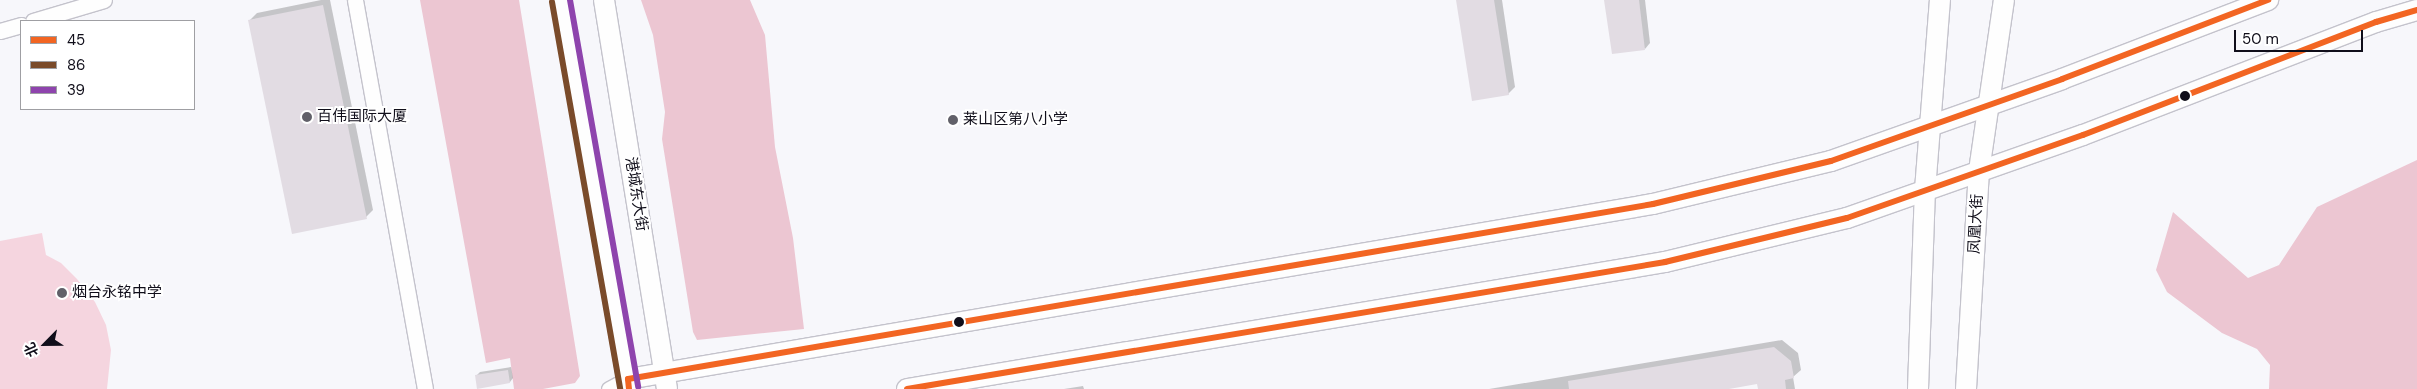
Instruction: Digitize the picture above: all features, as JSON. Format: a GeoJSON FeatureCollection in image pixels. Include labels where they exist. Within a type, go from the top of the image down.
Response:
{"type":"FeatureCollection","features":[{"type":"Feature","properties":{"kind":"street"},"geometry":{"type":"LineString","coordinates":[[36,20],[104,0]]}},
{"type":"Feature","properties":{"kind":"street"},"geometry":{"type":"LineString","coordinates":[[355,0],[425,389]]}},
{"type":"Feature","properties":{"kind":"street"},"geometry":{"type":"LineString","coordinates":[[561,0],[628,384]]}},
{"type":"Feature","properties":{"kind":"street","name":"港城东大街"},"geometry":{"type":"LineString","coordinates":[[604,0],[666,380]]}},
{"type":"Feature","properties":{"kind":"street"},"geometry":{"type":"LineString","coordinates":[[1918,389],[1925,190],[1940,0]]}},
{"type":"Feature","properties":{"kind":"street","name":"凤凰大街"},"geometry":{"type":"LineString","coordinates":[[1966,389],[1979,171],[2004,0]]}},
{"type":"Feature","properties":{"kind":"street"},"geometry":{"type":"LineString","coordinates":[[609,389],[628,384],[666,380],[1653,204],[1830,161],[1988,105],[2268,0]]}},
{"type":"Feature","properties":{"kind":"street"},"geometry":{"type":"LineString","coordinates":[[907,389],[1665,262],[1848,218],[1979,171],[2376,22],[2417,10]]}},
{"type":"Feature","properties":{"kind":"street"},"geometry":{"type":"LineString","coordinates":[[0,31],[20,25]]}},
{"type":"Feature","properties":{"kind":"shaded area"},"geometry":{"type":"Polygon","coordinates":[[[420,0],[519,0],[580,376],[575,383],[543,389],[514,389],[510,358],[486,363],[420,0]]]}},
{"type":"Feature","properties":{"kind":"shaded area"},"geometry":{"type":"Polygon","coordinates":[[[641,0],[750,0],[765,35],[775,147],[793,238],[804,329],[697,340],[693,332],[662,139],[665,112],[653,35],[641,0]]]}},
{"type":"Feature","properties":{"kind":"shaded area"},"geometry":{"type":"Polygon","coordinates":[[[2417,160],[2417,389],[2269,389],[2270,365],[2257,349],[2222,333],[2167,292],[2156,270],[2173,212],[2248,278],[2279,265],[2317,207],[2417,160]]]}},
{"type":"Feature","properties":{"kind":"shaded area"},"geometry":{"type":"Polygon","coordinates":[[[42,233],[46,255],[61,263],[77,279],[95,302],[106,325],[111,350],[107,389],[0,389],[0,241],[42,233]]]}},
{"type":"Feature","properties":{"kind":"building"},"geometry":{"type":"Polygon","coordinates":[[[1456,0],[1494,0],[1509,95],[1472,101],[1456,0]]]}},
{"type":"Feature","properties":{"kind":"building"},"geometry":{"type":"Polygon","coordinates":[[[1604,0],[1639,0],[1645,50],[1612,54],[1604,0]]]}},
{"type":"Feature","properties":{"kind":"building","name":"百伟国际大厦"},"geometry":{"type":"Polygon","coordinates":[[[323,5],[367,219],[292,234],[248,20],[323,5]]]}},
{"type":"Feature","properties":{"kind":"building"},"geometry":{"type":"Polygon","coordinates":[[[1774,347],[1791,361],[1794,378],[1785,380],[1786,389],[1758,389],[1757,384],[1729,389],[1569,389],[1568,381],[1774,347]]]}},
{"type":"Feature","properties":{"kind":"building"},"geometry":{"type":"Polygon","coordinates":[[[508,370],[510,383],[477,389],[475,375],[508,370]]]}},
{"type":"Feature","properties":{"kind":"transit line","name":"39"},"geometry":{"type":"LineString","coordinates":[[570,0],[638,387]]}},
{"type":"Feature","properties":{"kind":"transit line","name":"45"},"geometry":{"type":"LineString","coordinates":[[629,389],[628,379],[1653,204],[1831,161],[2062,79],[2268,0]]}},
{"type":"Feature","properties":{"kind":"transit line","name":"86"},"geometry":{"type":"LineString","coordinates":[[552,2],[620,389]]}},
{"type":"Feature","properties":{"kind":"transit line","name":"45"},"geometry":{"type":"LineString","coordinates":[[907,389],[1665,262],[1847,218],[2083,135],[2376,22],[2417,10]]}},
{"type":"Feature","properties":{"kind":"place","name":"百伟国际大厦"},"geometry":{"type":"Point","coordinates":[307,117]}},
{"type":"Feature","properties":{"kind":"place","name":"莱山区第八小学"},"geometry":{"type":"Point","coordinates":[953,120]}},
{"type":"Feature","properties":{"kind":"place","name":"烟台永铭中学"},"geometry":{"type":"Point","coordinates":[62,293]}}]}
